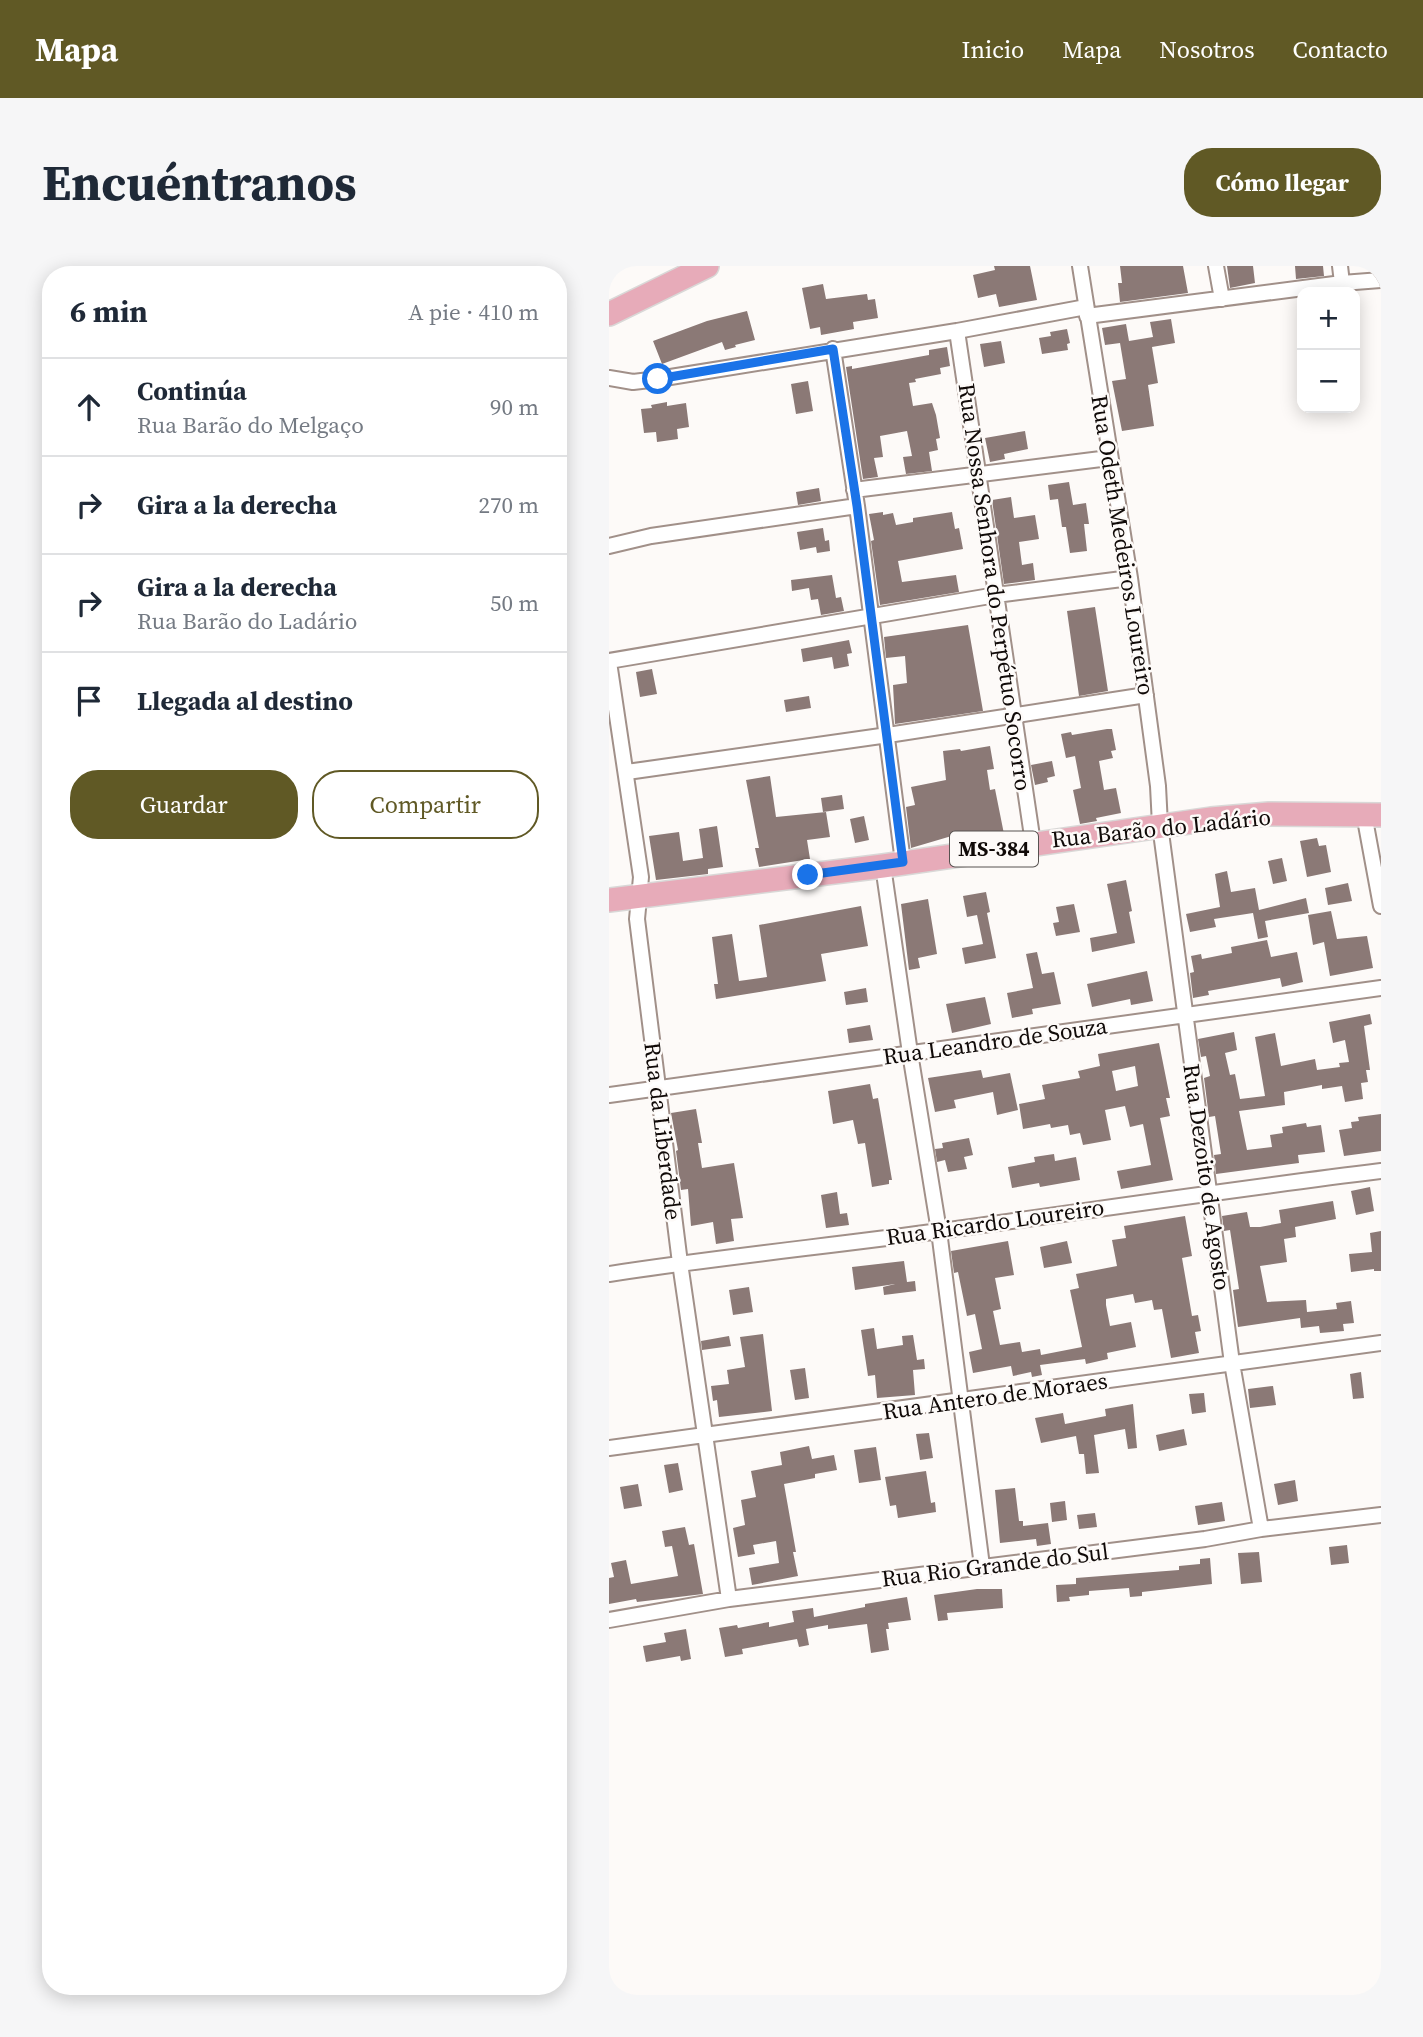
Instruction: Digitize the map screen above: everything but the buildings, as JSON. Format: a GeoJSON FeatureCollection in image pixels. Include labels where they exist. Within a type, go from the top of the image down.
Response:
{"type":"FeatureCollection","features":[{"type":"Feature","properties":{"kind":"main road"},"geometry":{"type":"LineString","coordinates":[[609,314],[707,266]]}},
{"type":"Feature","properties":{"kind":"main road","name":"Rua Barão do Ladário"},"geometry":{"type":"LineString","coordinates":[[609,900],[893,864],[1160,825],[1269,814],[1373,815]]}},
{"type":"Feature","properties":{"kind":"street","name":"Rua Odeth Medeiros Loureiro"},"geometry":{"type":"LineString","coordinates":[[1080,266],[1130,578],[1158,786],[1160,825]]}},
{"type":"Feature","properties":{"kind":"street"},"geometry":{"type":"LineString","coordinates":[[1216,266],[1222,299]]}},
{"type":"Feature","properties":{"kind":"street"},"geometry":{"type":"LineString","coordinates":[[1340,266],[1342,283]]}},
{"type":"Feature","properties":{"kind":"street"},"geometry":{"type":"LineString","coordinates":[[609,378],[633,382],[658,379],[833,349],[1086,312],[1381,280]]}},
{"type":"Feature","properties":{"kind":"street","name":"Rua Nossa Senhora do Perpétuo Socorro"},"geometry":{"type":"LineString","coordinates":[[957,331],[1033,843]]}},
{"type":"Feature","properties":{"kind":"street"},"geometry":{"type":"LineString","coordinates":[[833,349],[888,736],[893,864],[910,1053],[939,1231],[982,1566]]}},
{"type":"Feature","properties":{"kind":"street"},"geometry":{"type":"LineString","coordinates":[[854,490],[1109,458]]}},
{"type":"Feature","properties":{"kind":"street"},"geometry":{"type":"LineString","coordinates":[[609,546],[652,536],[857,506]]}},
{"type":"Feature","properties":{"kind":"street"},"geometry":{"type":"LineString","coordinates":[[609,662],[871,615],[996,595],[1130,578]]}},
{"type":"Feature","properties":{"kind":"street","name":"Rua da Liberdade"},"geometry":{"type":"LineString","coordinates":[[609,662],[641,877],[637,919],[680,1263],[729,1599]]}},
{"type":"Feature","properties":{"kind":"street"},"geometry":{"type":"LineString","coordinates":[[627,772],[888,736],[1146,695]]}},
{"type":"Feature","properties":{"kind":"street"},"geometry":{"type":"LineString","coordinates":[[1373,815],[1381,906]]}},
{"type":"Feature","properties":{"kind":"street","name":"Rua Dezoito de Agosto"},"geometry":{"type":"LineString","coordinates":[[1160,825],[1232,1363],[1261,1528]]}},
{"type":"Feature","properties":{"kind":"street","name":"Rua Leandro de Souza"},"geometry":{"type":"LineString","coordinates":[[609,1095],[1381,988]]}},
{"type":"Feature","properties":{"kind":"street","name":"Rua Ricardo Loureiro"},"geometry":{"type":"LineString","coordinates":[[609,1274],[1381,1171]]}},
{"type":"Feature","properties":{"kind":"street","name":"Rua Antero de Moraes"},"geometry":{"type":"LineString","coordinates":[[609,1448],[706,1437],[1381,1343]]}},
{"type":"Feature","properties":{"kind":"street","name":"Rua Rio Grande do Sul"},"geometry":{"type":"LineString","coordinates":[[609,1620],[729,1599],[1205,1539],[1261,1528],[1381,1515]]}},
{"type":"Feature","properties":{"kind":"route"},"geometry":{"type":"LineString","coordinates":[[658,379],[833,349],[857,506],[903,862],[808,875]]}}]}
